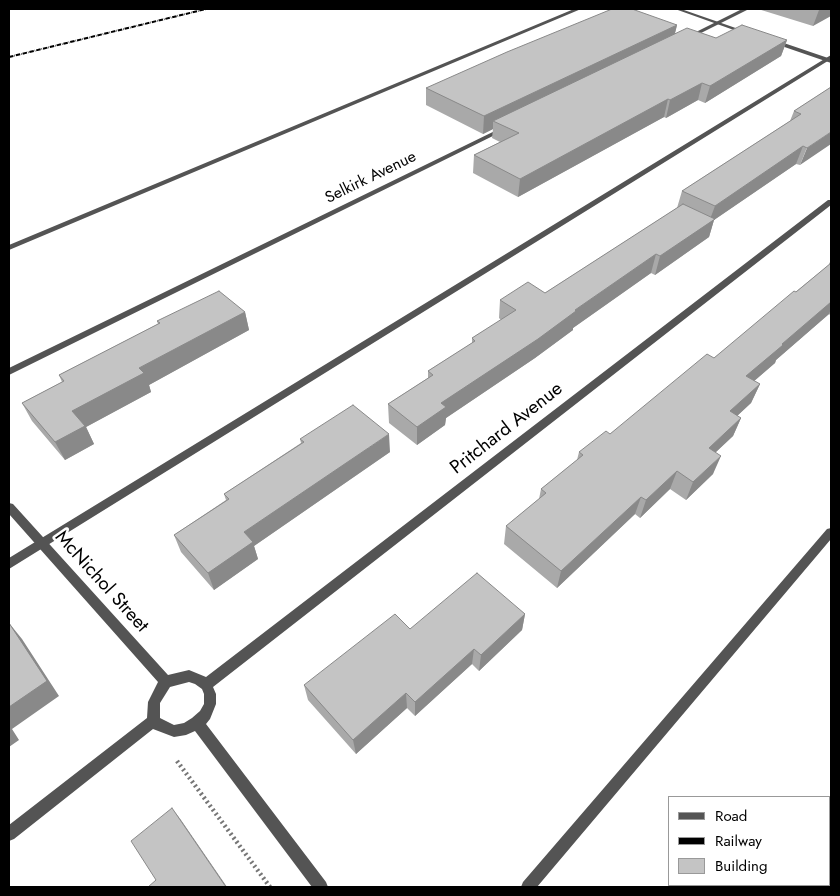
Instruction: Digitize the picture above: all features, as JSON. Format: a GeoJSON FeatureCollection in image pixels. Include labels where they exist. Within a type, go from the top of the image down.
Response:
{"type":"FeatureCollection","features":[{"type":"Feature","properties":{"kind":"street"},"geometry":{"type":"LineString","coordinates":[[9,248],[578,9]]}},
{"type":"Feature","properties":{"kind":"street"},"geometry":{"type":"LineString","coordinates":[[676,9],[757,36]]}},
{"type":"Feature","properties":{"kind":"street"},"geometry":{"type":"LineString","coordinates":[[678,42],[746,9]]}},
{"type":"Feature","properties":{"kind":"street"},"geometry":{"type":"LineString","coordinates":[[766,39],[830,59]]}},
{"type":"Feature","properties":{"kind":"street"},"geometry":{"type":"LineString","coordinates":[[9,564],[830,59]]}},
{"type":"Feature","properties":{"kind":"street","name":"Selkirk Avenue"},"geometry":{"type":"LineString","coordinates":[[9,372],[509,126]]}},
{"type":"Feature","properties":{"kind":"street","name":"Pritchard Avenue"},"geometry":{"type":"LineString","coordinates":[[206,685],[831,202]]}},
{"type":"Feature","properties":{"kind":"street","name":"McNichol Street"},"geometry":{"type":"LineString","coordinates":[[9,507],[166,682]]}},
{"type":"Feature","properties":{"kind":"street"},"geometry":{"type":"LineString","coordinates":[[528,887],[831,532]]}},
{"type":"Feature","properties":{"kind":"street"},"geometry":{"type":"LineString","coordinates":[[189,676],[199,679],[206,685],[210,694],[210,704],[205,715],[197,723],[186,729],[174,731],[164,728],[154,721],[154,702],[166,682],[189,676]]}},
{"type":"Feature","properties":{"kind":"street"},"geometry":{"type":"LineString","coordinates":[[9,834],[154,721]]}},
{"type":"Feature","properties":{"kind":"street"},"geometry":{"type":"LineString","coordinates":[[197,723],[322,887]]}},
{"type":"Feature","properties":{"kind":"path"},"geometry":{"type":"LineString","coordinates":[[177,761],[270,887]]}},
{"type":"Feature","properties":{"kind":"building"},"geometry":{"type":"Polygon","coordinates":[[[612,9],[632,9],[677,25],[484,116],[426,88],[507,52],[612,9]]]}},
{"type":"Feature","properties":{"kind":"building"},"geometry":{"type":"Polygon","coordinates":[[[742,25],[787,40],[710,86],[702,83],[670,100],[668,99],[520,179],[474,155],[519,133],[493,121],[687,28],[716,38],[742,25]]]}},
{"type":"Feature","properties":{"kind":"building"},"geometry":{"type":"Polygon","coordinates":[[[831,87],[831,132],[807,148],[803,146],[715,206],[682,191],[801,114],[794,111],[831,87]]]}},
{"type":"Feature","properties":{"kind":"building"},"geometry":{"type":"Polygon","coordinates":[[[683,204],[715,219],[660,256],[656,254],[575,310],[538,339],[441,403],[446,407],[417,427],[388,404],[433,375],[428,371],[475,341],[472,338],[516,310],[500,300],[528,282],[545,293],[683,204]]]}},
{"type":"Feature","properties":{"kind":"building"},"geometry":{"type":"Polygon","coordinates":[[[831,263],[831,302],[746,376],[760,384],[730,411],[741,418],[709,448],[721,456],[693,482],[677,471],[646,500],[641,497],[561,571],[506,526],[546,493],[541,489],[583,455],[579,452],[606,431],[610,434],[707,354],[714,358],[794,291],[796,292],[831,263]]]}},
{"type":"Feature","properties":{"kind":"building"},"geometry":{"type":"Polygon","coordinates":[[[219,291],[245,312],[139,368],[144,373],[72,411],[85,426],[55,442],[22,403],[64,381],[59,375],[160,323],[157,321],[219,291]]]}},
{"type":"Feature","properties":{"kind":"building"},"geometry":{"type":"Polygon","coordinates":[[[353,405],[389,434],[244,532],[253,542],[208,573],[174,535],[229,499],[224,494],[304,442],[300,439],[353,405]]]}},
{"type":"Feature","properties":{"kind":"building"},"geometry":{"type":"Polygon","coordinates":[[[477,573],[525,614],[481,655],[474,649],[415,702],[406,693],[353,740],[304,685],[395,614],[410,629],[477,573]]]}},
{"type":"Feature","properties":{"kind":"building"},"geometry":{"type":"Polygon","coordinates":[[[9,623],[47,681],[9,707],[9,623]]]}},
{"type":"Feature","properties":{"kind":"building"},"geometry":{"type":"Polygon","coordinates":[[[172,808],[226,887],[148,887],[156,880],[131,841],[172,808]]]}},
{"type":"Feature","properties":{"kind":"building"},"geometry":{"type":"Polygon","coordinates":[[[831,823],[831,887],[811,887],[830,886],[831,823]]]}},
{"type":"Feature","properties":{"kind":"railway"},"geometry":{"type":"LineString","coordinates":[[9,57],[206,9]]}}]}
